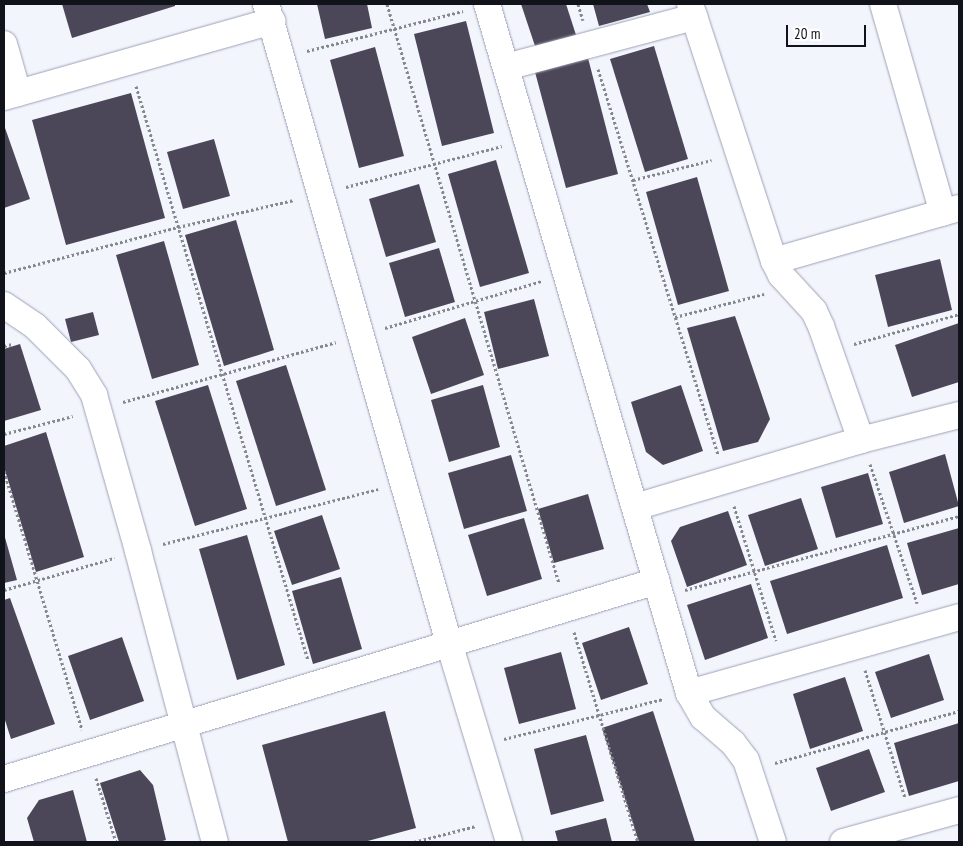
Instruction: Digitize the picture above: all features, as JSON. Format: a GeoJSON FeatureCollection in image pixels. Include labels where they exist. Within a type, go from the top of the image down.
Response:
{"type":"FeatureCollection","features":[{"type":"Feature","properties":{"kind":"street"},"geometry":{"type":"LineString","coordinates":[[487,4],[689,693],[703,718],[740,751],[750,770],[773,842]]}},
{"type":"Feature","properties":{"kind":"street"},"geometry":{"type":"LineString","coordinates":[[774,261],[951,210],[883,4]]}},
{"type":"Feature","properties":{"kind":"street"},"geometry":{"type":"LineString","coordinates":[[506,67],[591,44],[692,10],[774,261],[792,288],[814,311],[861,440]]}},
{"type":"Feature","properties":{"kind":"street"},"geometry":{"type":"LineString","coordinates":[[4,44],[11,95],[128,62],[269,12],[402,483],[505,831]]}},
{"type":"Feature","properties":{"kind":"street"},"geometry":{"type":"LineString","coordinates":[[4,305],[35,326],[73,364],[86,382],[99,409],[215,842]]}},
{"type":"Feature","properties":{"kind":"street"},"geometry":{"type":"LineString","coordinates":[[635,507],[861,440],[959,415]]}},
{"type":"Feature","properties":{"kind":"street"},"geometry":{"type":"LineString","coordinates":[[4,779],[566,608],[659,589]]}},
{"type":"Feature","properties":{"kind":"street"},"geometry":{"type":"LineString","coordinates":[[689,693],[959,617]]}},
{"type":"Feature","properties":{"kind":"street"},"geometry":{"type":"LineString","coordinates":[[843,842],[959,810]]}},
{"type":"Feature","properties":{"kind":"path"},"geometry":{"type":"LineString","coordinates":[[387,4],[598,715],[638,842]]}},
{"type":"Feature","properties":{"kind":"path"},"geometry":{"type":"LineString","coordinates":[[282,57],[487,4]]}},
{"type":"Feature","properties":{"kind":"path"},"geometry":{"type":"LineString","coordinates":[[578,4],[784,666]]}},
{"type":"Feature","properties":{"kind":"path"},"geometry":{"type":"LineString","coordinates":[[128,62],[315,684]]}},
{"type":"Feature","properties":{"kind":"path"},"geometry":{"type":"LineString","coordinates":[[4,273],[527,139]]}},
{"type":"Feature","properties":{"kind":"path"},"geometry":{"type":"LineString","coordinates":[[633,180],[738,153]]}},
{"type":"Feature","properties":{"kind":"path"},"geometry":{"type":"LineString","coordinates":[[4,434],[360,335],[567,273]]}},
{"type":"Feature","properties":{"kind":"path"},"geometry":{"type":"LineString","coordinates":[[675,317],[792,288]]}},
{"type":"Feature","properties":{"kind":"path"},"geometry":{"type":"LineString","coordinates":[[830,352],[959,314]]}},
{"type":"Feature","properties":{"kind":"path"},"geometry":{"type":"LineString","coordinates":[[861,440],[925,626]]}},
{"type":"Feature","properties":{"kind":"path"},"geometry":{"type":"LineString","coordinates":[[4,471],[116,842]]}},
{"type":"Feature","properties":{"kind":"path"},"geometry":{"type":"LineString","coordinates":[[4,590],[138,551],[402,483]]}},
{"type":"Feature","properties":{"kind":"path"},"geometry":{"type":"LineString","coordinates":[[659,589],[754,571],[959,516]]}},
{"type":"Feature","properties":{"kind":"path"},"geometry":{"type":"LineString","coordinates":[[858,646],[913,823]]}},
{"type":"Feature","properties":{"kind":"path"},"geometry":{"type":"LineString","coordinates":[[480,745],[689,693]]}},
{"type":"Feature","properties":{"kind":"path"},"geometry":{"type":"LineString","coordinates":[[750,770],[959,711]]}},
{"type":"Feature","properties":{"kind":"path"},"geometry":{"type":"LineString","coordinates":[[414,842],[505,831]]}},
{"type":"Feature","properties":{"kind":"building"},"geometry":{"type":"Polygon","coordinates":[[[62,4],[175,4],[175,6],[72,38],[62,4]]]}},
{"type":"Feature","properties":{"kind":"building"},"geometry":{"type":"Polygon","coordinates":[[[317,4],[367,4],[372,28],[325,39],[317,4]]]}},
{"type":"Feature","properties":{"kind":"building"},"geometry":{"type":"Polygon","coordinates":[[[521,4],[566,4],[576,35],[536,49],[521,4]]]}},
{"type":"Feature","properties":{"kind":"building"},"geometry":{"type":"Polygon","coordinates":[[[593,4],[647,4],[650,12],[599,26],[593,4]]]}},
{"type":"Feature","properties":{"kind":"building"},"geometry":{"type":"Polygon","coordinates":[[[466,21],[494,133],[442,146],[414,34],[466,21]]]}},
{"type":"Feature","properties":{"kind":"building"},"geometry":{"type":"Polygon","coordinates":[[[654,46],[688,159],[645,172],[610,59],[654,46]]]}},
{"type":"Feature","properties":{"kind":"building"},"geometry":{"type":"Polygon","coordinates":[[[375,47],[404,156],[359,168],[330,60],[375,47]]]}},
{"type":"Feature","properties":{"kind":"building"},"geometry":{"type":"Polygon","coordinates":[[[588,58],[618,174],[566,188],[535,72],[588,58]]]}},
{"type":"Feature","properties":{"kind":"building"},"geometry":{"type":"Polygon","coordinates":[[[131,93],[165,218],[66,245],[32,120],[131,93]]]}},
{"type":"Feature","properties":{"kind":"building"},"geometry":{"type":"Polygon","coordinates":[[[4,125],[30,199],[4,208],[4,125]]]}},
{"type":"Feature","properties":{"kind":"building"},"geometry":{"type":"Polygon","coordinates":[[[214,139],[230,196],[183,209],[167,152],[214,139]]]}},
{"type":"Feature","properties":{"kind":"building"},"geometry":{"type":"Polygon","coordinates":[[[496,160],[529,273],[480,287],[448,174],[496,160]]]}},
{"type":"Feature","properties":{"kind":"building"},"geometry":{"type":"Polygon","coordinates":[[[697,177],[729,291],[678,305],[646,192],[697,177]]]}},
{"type":"Feature","properties":{"kind":"building"},"geometry":{"type":"Polygon","coordinates":[[[419,184],[436,242],[386,257],[369,199],[419,184]]]}},
{"type":"Feature","properties":{"kind":"building"},"geometry":{"type":"Polygon","coordinates":[[[236,220],[274,350],[224,366],[185,235],[236,220]]]}},
{"type":"Feature","properties":{"kind":"building"},"geometry":{"type":"Polygon","coordinates":[[[164,241],[199,365],[152,379],[116,255],[164,241]]]}},
{"type":"Feature","properties":{"kind":"building"},"geometry":{"type":"Polygon","coordinates":[[[439,248],[455,302],[405,317],[389,263],[439,248]]]}},
{"type":"Feature","properties":{"kind":"building"},"geometry":{"type":"Polygon","coordinates":[[[940,259],[952,310],[888,327],[875,275],[940,259]]]}},
{"type":"Feature","properties":{"kind":"building"},"geometry":{"type":"Polygon","coordinates":[[[534,299],[549,356],[498,369],[484,312],[534,299]]]}},
{"type":"Feature","properties":{"kind":"building"},"geometry":{"type":"Polygon","coordinates":[[[93,312],[99,335],[71,342],[65,319],[93,312]]]}},
{"type":"Feature","properties":{"kind":"building"},"geometry":{"type":"Polygon","coordinates":[[[735,316],[770,419],[758,442],[723,451],[687,328],[735,316]]]}},
{"type":"Feature","properties":{"kind":"building"},"geometry":{"type":"Polygon","coordinates":[[[465,318],[484,375],[431,394],[412,337],[465,318]]]}},
{"type":"Feature","properties":{"kind":"building"},"geometry":{"type":"Polygon","coordinates":[[[959,323],[959,382],[912,397],[895,345],[959,323]]]}},
{"type":"Feature","properties":{"kind":"building"},"geometry":{"type":"Polygon","coordinates":[[[20,344],[41,410],[4,421],[4,349],[20,344]]]}},
{"type":"Feature","properties":{"kind":"building"},"geometry":{"type":"Polygon","coordinates":[[[286,365],[326,490],[276,506],[236,381],[286,365]]]}},
{"type":"Feature","properties":{"kind":"building"},"geometry":{"type":"Polygon","coordinates":[[[208,385],[247,509],[195,526],[155,401],[208,385]]]}},
{"type":"Feature","properties":{"kind":"building"},"geometry":{"type":"Polygon","coordinates":[[[483,385],[500,447],[449,462],[431,400],[483,385]]]}},
{"type":"Feature","properties":{"kind":"building"},"geometry":{"type":"Polygon","coordinates":[[[681,385],[703,451],[663,465],[646,452],[631,402],[681,385]]]}},
{"type":"Feature","properties":{"kind":"building"},"geometry":{"type":"Polygon","coordinates":[[[46,432],[84,557],[36,572],[4,467],[4,446],[46,432]]]}},
{"type":"Feature","properties":{"kind":"building"},"geometry":{"type":"Polygon","coordinates":[[[945,454],[959,506],[904,523],[889,472],[945,454]]]}},
{"type":"Feature","properties":{"kind":"building"},"geometry":{"type":"Polygon","coordinates":[[[511,455],[527,511],[464,529],[448,473],[511,455]]]}},
{"type":"Feature","properties":{"kind":"building"},"geometry":{"type":"Polygon","coordinates":[[[868,473],[883,524],[836,538],[821,487],[868,473]]]}},
{"type":"Feature","properties":{"kind":"building"},"geometry":{"type":"Polygon","coordinates":[[[588,494],[604,549],[554,563],[538,509],[588,494]]]}},
{"type":"Feature","properties":{"kind":"building"},"geometry":{"type":"Polygon","coordinates":[[[801,498],[818,549],[765,566],[748,515],[801,498]]]}},
{"type":"Feature","properties":{"kind":"building"},"geometry":{"type":"Polygon","coordinates":[[[728,511],[747,565],[687,587],[671,541],[680,527],[728,511]]]}},
{"type":"Feature","properties":{"kind":"building"},"geometry":{"type":"Polygon","coordinates":[[[322,515],[340,569],[292,585],[274,531],[322,515]]]}},
{"type":"Feature","properties":{"kind":"building"},"geometry":{"type":"Polygon","coordinates":[[[524,518],[542,579],[487,596],[468,535],[524,518]]]}},
{"type":"Feature","properties":{"kind":"building"},"geometry":{"type":"Polygon","coordinates":[[[959,528],[959,584],[922,595],[907,543],[959,528]]]}},
{"type":"Feature","properties":{"kind":"building"},"geometry":{"type":"Polygon","coordinates":[[[4,534],[17,580],[4,583],[4,534]]]}},
{"type":"Feature","properties":{"kind":"building"},"geometry":{"type":"Polygon","coordinates":[[[247,535],[285,665],[237,680],[199,549],[247,535]]]}},
{"type":"Feature","properties":{"kind":"building"},"geometry":{"type":"Polygon","coordinates":[[[887,545],[903,598],[787,634],[770,581],[887,545]]]}},
{"type":"Feature","properties":{"kind":"building"},"geometry":{"type":"Polygon","coordinates":[[[341,577],[362,649],[313,664],[292,591],[341,577]]]}},
{"type":"Feature","properties":{"kind":"building"},"geometry":{"type":"Polygon","coordinates":[[[751,584],[768,638],[705,660],[687,605],[751,584]]]}},
{"type":"Feature","properties":{"kind":"building"},"geometry":{"type":"Polygon","coordinates":[[[10,598],[55,724],[11,739],[4,717],[4,600],[10,598]]]}},
{"type":"Feature","properties":{"kind":"building"},"geometry":{"type":"Polygon","coordinates":[[[629,627],[648,684],[601,700],[582,643],[629,627]]]}},
{"type":"Feature","properties":{"kind":"building"},"geometry":{"type":"Polygon","coordinates":[[[122,637],[144,701],[90,720],[68,656],[122,637]]]}},
{"type":"Feature","properties":{"kind":"building"},"geometry":{"type":"Polygon","coordinates":[[[561,652],[576,709],[519,724],[504,668],[561,652]]]}},
{"type":"Feature","properties":{"kind":"building"},"geometry":{"type":"Polygon","coordinates":[[[929,654],[944,700],[891,718],[875,672],[929,654]]]}},
{"type":"Feature","properties":{"kind":"building"},"geometry":{"type":"Polygon","coordinates":[[[845,677],[863,731],[810,749],[793,694],[845,677]]]}},
{"type":"Feature","properties":{"kind":"building"},"geometry":{"type":"Polygon","coordinates":[[[385,711],[416,828],[364,842],[288,842],[262,745],[385,711]]]}},
{"type":"Feature","properties":{"kind":"building"},"geometry":{"type":"Polygon","coordinates":[[[653,711],[695,842],[639,842],[602,728],[653,711]]]}},
{"type":"Feature","properties":{"kind":"building"},"geometry":{"type":"Polygon","coordinates":[[[959,723],[959,781],[909,796],[894,743],[959,723]]]}},
{"type":"Feature","properties":{"kind":"building"},"geometry":{"type":"Polygon","coordinates":[[[586,735],[604,801],[551,815],[534,749],[586,735]]]}},
{"type":"Feature","properties":{"kind":"building"},"geometry":{"type":"Polygon","coordinates":[[[869,749],[885,792],[831,811],[816,768],[869,749]]]}},
{"type":"Feature","properties":{"kind":"building"},"geometry":{"type":"Polygon","coordinates":[[[140,770],[153,785],[166,840],[159,842],[119,842],[100,783],[140,770]]]}},
{"type":"Feature","properties":{"kind":"building"},"geometry":{"type":"Polygon","coordinates":[[[73,790],[87,842],[34,842],[27,818],[39,800],[73,790]]]}},
{"type":"Feature","properties":{"kind":"building"},"geometry":{"type":"Polygon","coordinates":[[[606,818],[612,842],[558,842],[555,831],[606,818]]]}}]}
